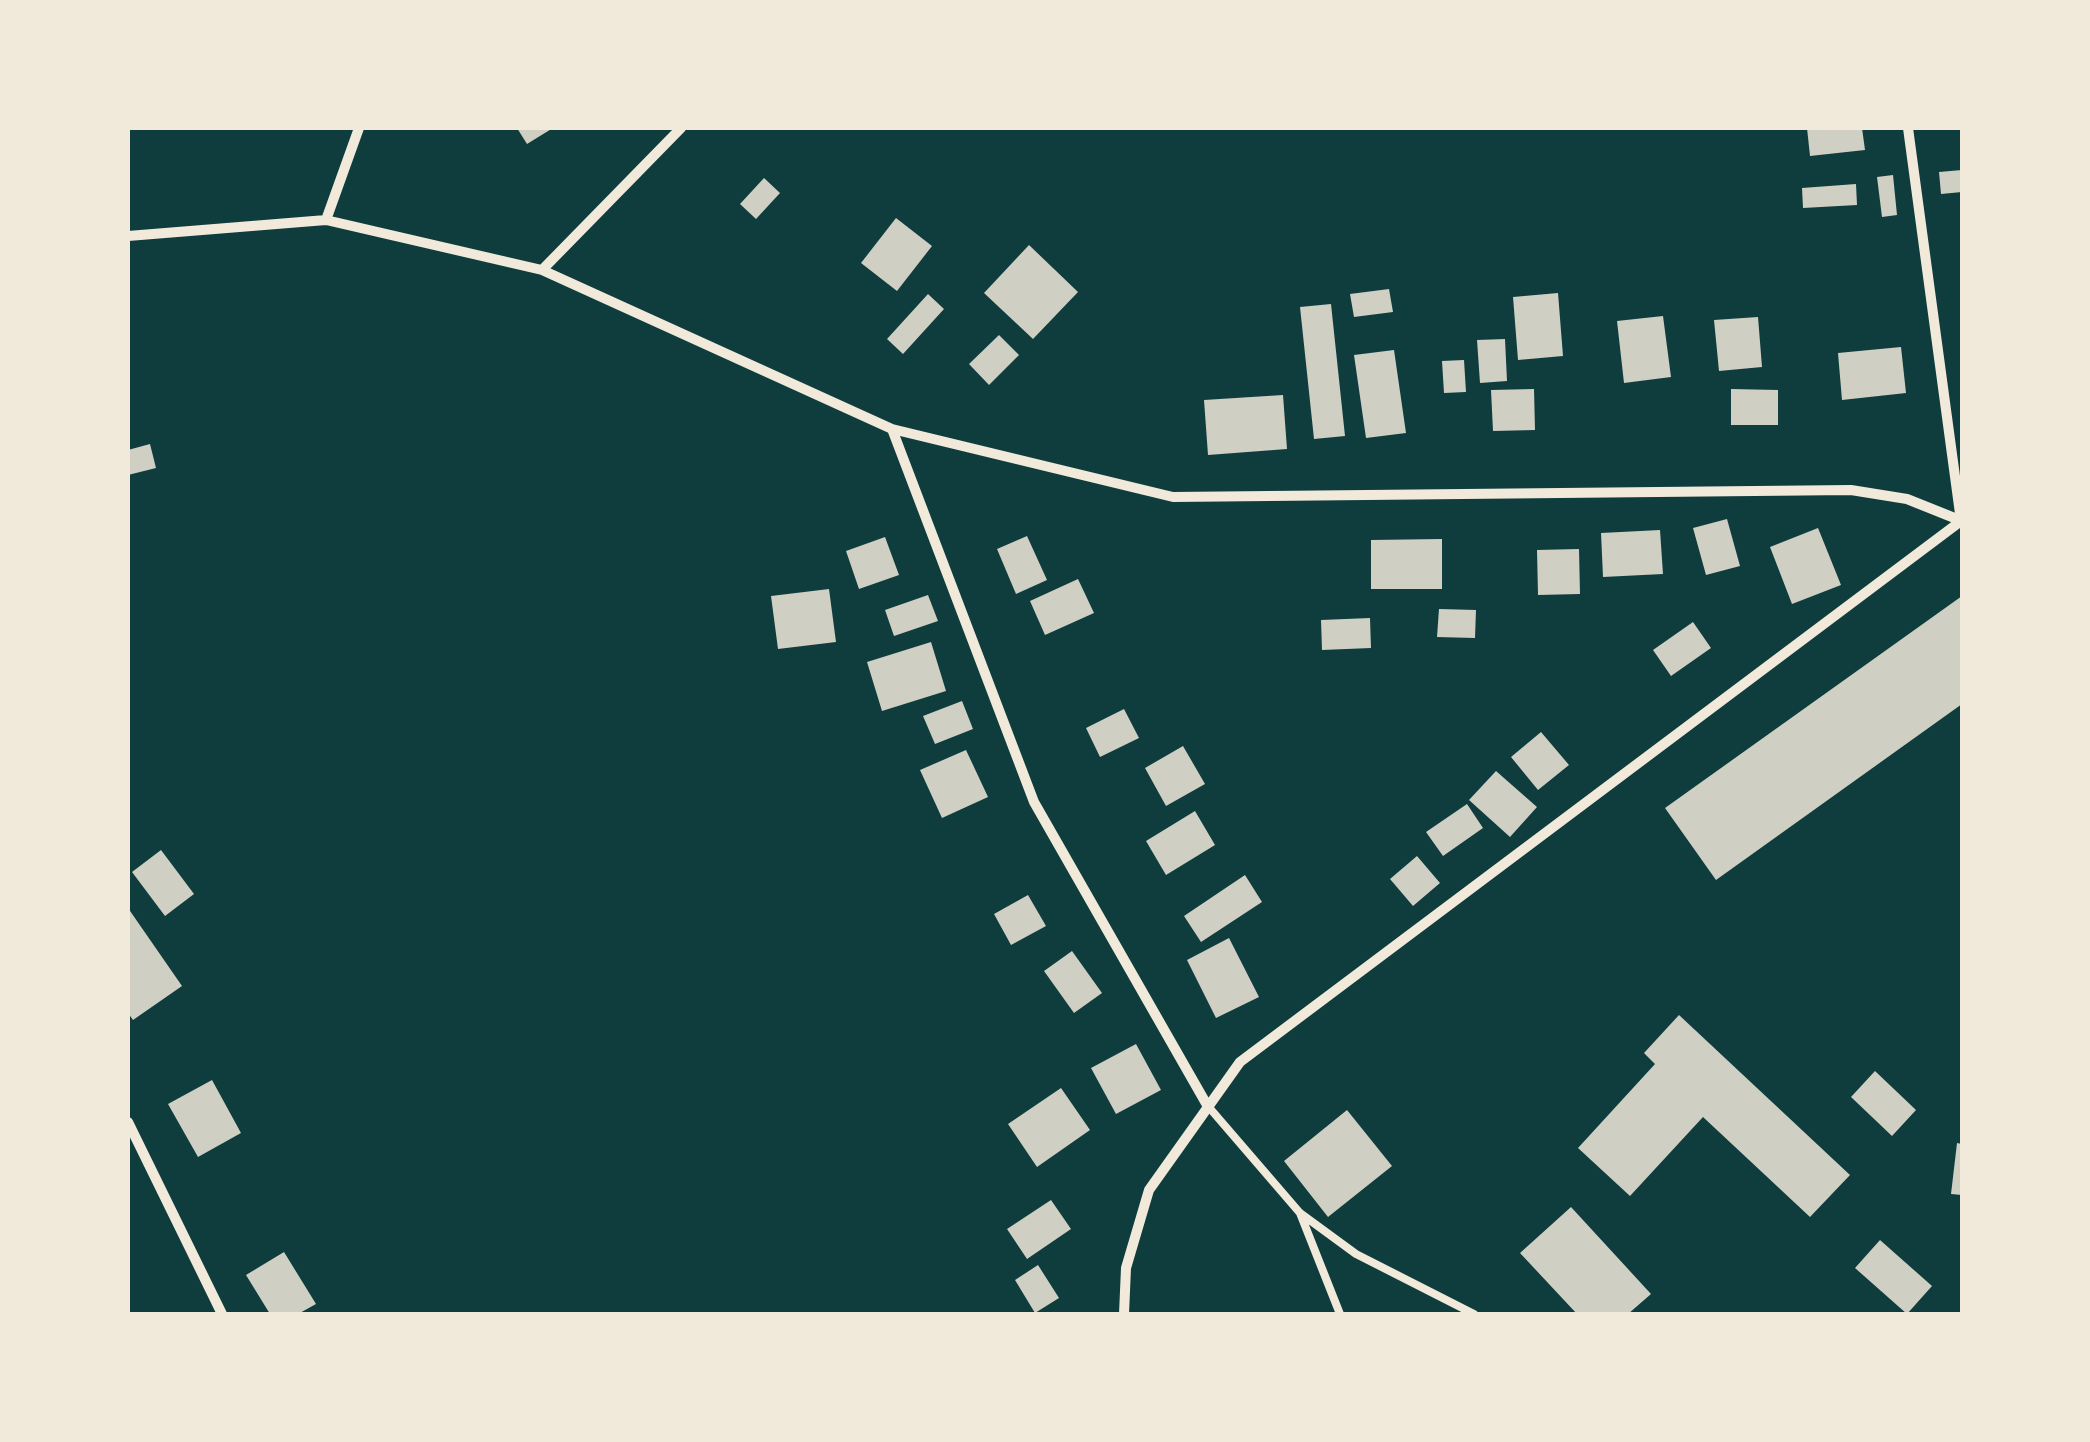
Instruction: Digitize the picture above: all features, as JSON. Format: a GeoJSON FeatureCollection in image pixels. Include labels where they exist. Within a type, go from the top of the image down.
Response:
{"type":"FeatureCollection","features":[{"type":"Feature","properties":{"kind":"street"},"geometry":{"type":"LineString","coordinates":[[326,220],[358,128]]}},
{"type":"Feature","properties":{"kind":"street"},"geometry":{"type":"LineString","coordinates":[[542,270],[681,128]]}},
{"type":"Feature","properties":{"kind":"street"},"geometry":{"type":"LineString","coordinates":[[1908,128],[1962,521]]}},
{"type":"Feature","properties":{"kind":"street"},"geometry":{"type":"LineString","coordinates":[[128,236],[326,220],[542,270],[892,429],[1173,497],[1851,490],[1907,498],[1962,521]]}},
{"type":"Feature","properties":{"kind":"street"},"geometry":{"type":"LineString","coordinates":[[892,429],[1034,802],[1208,1106]]}},
{"type":"Feature","properties":{"kind":"street"},"geometry":{"type":"LineString","coordinates":[[1124,1314],[1126,1268],[1149,1190],[1240,1062],[1962,521]]}},
{"type":"Feature","properties":{"kind":"street"},"geometry":{"type":"LineString","coordinates":[[128,1122],[222,1314]]}},
{"type":"Feature","properties":{"kind":"lane"},"geometry":{"type":"LineString","coordinates":[[1208,1106],[1300,1212],[1356,1254],[1474,1314]]}},
{"type":"Feature","properties":{"kind":"lane"},"geometry":{"type":"LineString","coordinates":[[1300,1212],[1340,1314]]}},
{"type":"Feature","properties":{"kind":"building"},"geometry":{"type":"Polygon","coordinates":[[[517,128],[553,128],[527,144],[517,128]]]}},
{"type":"Feature","properties":{"kind":"building"},"geometry":{"type":"Polygon","coordinates":[[[1807,128],[1862,128],[1865,150],[1810,156],[1807,128]]]}},
{"type":"Feature","properties":{"kind":"building"},"geometry":{"type":"Polygon","coordinates":[[[1962,170],[1962,192],[1941,194],[1939,172],[1962,170]]]}},
{"type":"Feature","properties":{"kind":"building"},"geometry":{"type":"Polygon","coordinates":[[[1893,175],[1897,215],[1882,217],[1877,177],[1893,175]]]}},
{"type":"Feature","properties":{"kind":"building"},"geometry":{"type":"Polygon","coordinates":[[[764,178],[780,193],[756,219],[740,204],[764,178]]]}},
{"type":"Feature","properties":{"kind":"building"},"geometry":{"type":"Polygon","coordinates":[[[1856,184],[1857,205],[1803,208],[1802,188],[1856,184]]]}},
{"type":"Feature","properties":{"kind":"building"},"geometry":{"type":"Polygon","coordinates":[[[896,218],[932,246],[897,291],[861,263],[896,218]]]}},
{"type":"Feature","properties":{"kind":"building"},"geometry":{"type":"Polygon","coordinates":[[[1029,245],[1078,292],[1033,339],[984,293],[1029,245]]]}},
{"type":"Feature","properties":{"kind":"building"},"geometry":{"type":"Polygon","coordinates":[[[1389,289],[1393,312],[1354,317],[1350,294],[1389,289]]]}},
{"type":"Feature","properties":{"kind":"building"},"geometry":{"type":"Polygon","coordinates":[[[1558,293],[1563,356],[1518,360],[1513,297],[1558,293]]]}},
{"type":"Feature","properties":{"kind":"building"},"geometry":{"type":"Polygon","coordinates":[[[928,294],[944,309],[903,354],[887,339],[928,294]]]}},
{"type":"Feature","properties":{"kind":"building"},"geometry":{"type":"Polygon","coordinates":[[[1331,304],[1345,436],[1314,439],[1300,307],[1331,304]]]}},
{"type":"Feature","properties":{"kind":"building"},"geometry":{"type":"Polygon","coordinates":[[[1663,316],[1671,377],[1624,383],[1617,321],[1663,316]]]}},
{"type":"Feature","properties":{"kind":"building"},"geometry":{"type":"Polygon","coordinates":[[[1758,317],[1762,367],[1719,371],[1714,320],[1758,317]]]}},
{"type":"Feature","properties":{"kind":"building"},"geometry":{"type":"Polygon","coordinates":[[[999,335],[1019,355],[989,385],[969,364],[999,335]]]}},
{"type":"Feature","properties":{"kind":"building"},"geometry":{"type":"Polygon","coordinates":[[[1505,339],[1507,381],[1480,383],[1477,340],[1505,339]]]}},
{"type":"Feature","properties":{"kind":"building"},"geometry":{"type":"Polygon","coordinates":[[[1901,347],[1906,393],[1842,400],[1838,353],[1901,347]]]}},
{"type":"Feature","properties":{"kind":"building"},"geometry":{"type":"Polygon","coordinates":[[[1394,350],[1406,433],[1366,438],[1354,355],[1394,350]]]}},
{"type":"Feature","properties":{"kind":"building"},"geometry":{"type":"Polygon","coordinates":[[[1464,360],[1466,392],[1444,393],[1442,361],[1464,360]]]}},
{"type":"Feature","properties":{"kind":"building"},"geometry":{"type":"Polygon","coordinates":[[[1534,389],[1535,430],[1493,431],[1491,390],[1534,389]]]}},
{"type":"Feature","properties":{"kind":"building"},"geometry":{"type":"Polygon","coordinates":[[[1731,389],[1778,390],[1778,425],[1731,425],[1731,389]]]}},
{"type":"Feature","properties":{"kind":"building"},"geometry":{"type":"Polygon","coordinates":[[[1283,395],[1287,449],[1208,455],[1204,400],[1283,395]]]}},
{"type":"Feature","properties":{"kind":"building"},"geometry":{"type":"Polygon","coordinates":[[[150,444],[156,468],[128,475],[128,450],[150,444]]]}},
{"type":"Feature","properties":{"kind":"building"},"geometry":{"type":"Polygon","coordinates":[[[1727,519],[1740,566],[1706,575],[1693,528],[1727,519]]]}},
{"type":"Feature","properties":{"kind":"building"},"geometry":{"type":"Polygon","coordinates":[[[1818,528],[1841,585],[1792,604],[1770,547],[1818,528]]]}},
{"type":"Feature","properties":{"kind":"building"},"geometry":{"type":"Polygon","coordinates":[[[1660,530],[1663,574],[1603,577],[1601,533],[1660,530]]]}},
{"type":"Feature","properties":{"kind":"building"},"geometry":{"type":"Polygon","coordinates":[[[1027,536],[1047,580],[1016,594],[997,549],[1027,536]]]}},
{"type":"Feature","properties":{"kind":"building"},"geometry":{"type":"Polygon","coordinates":[[[885,537],[899,575],[859,589],[846,551],[885,537]]]}},
{"type":"Feature","properties":{"kind":"building"},"geometry":{"type":"Polygon","coordinates":[[[1442,539],[1442,589],[1371,589],[1371,540],[1442,539]]]}},
{"type":"Feature","properties":{"kind":"building"},"geometry":{"type":"Polygon","coordinates":[[[1579,549],[1580,594],[1538,595],[1537,550],[1579,549]]]}},
{"type":"Feature","properties":{"kind":"building"},"geometry":{"type":"Polygon","coordinates":[[[1078,579],[1094,613],[1045,635],[1030,601],[1078,579]]]}},
{"type":"Feature","properties":{"kind":"building"},"geometry":{"type":"Polygon","coordinates":[[[829,589],[836,642],[778,649],[771,596],[829,589]]]}},
{"type":"Feature","properties":{"kind":"building"},"geometry":{"type":"Polygon","coordinates":[[[928,595],[938,621],[894,636],[885,610],[928,595]]]}},
{"type":"Feature","properties":{"kind":"building"},"geometry":{"type":"Polygon","coordinates":[[[1962,596],[1962,704],[1716,880],[1665,808],[1962,596]]]}},
{"type":"Feature","properties":{"kind":"building"},"geometry":{"type":"Polygon","coordinates":[[[1439,609],[1476,610],[1475,638],[1437,637],[1439,609]]]}},
{"type":"Feature","properties":{"kind":"building"},"geometry":{"type":"Polygon","coordinates":[[[1370,618],[1371,648],[1322,650],[1321,620],[1370,618]]]}},
{"type":"Feature","properties":{"kind":"building"},"geometry":{"type":"Polygon","coordinates":[[[1693,622],[1711,648],[1671,676],[1653,650],[1693,622]]]}},
{"type":"Feature","properties":{"kind":"building"},"geometry":{"type":"Polygon","coordinates":[[[931,642],[946,691],[882,711],[867,662],[931,642]]]}},
{"type":"Feature","properties":{"kind":"building"},"geometry":{"type":"Polygon","coordinates":[[[962,701],[973,729],[935,744],[923,716],[962,701]]]}},
{"type":"Feature","properties":{"kind":"building"},"geometry":{"type":"Polygon","coordinates":[[[1124,709],[1139,738],[1100,757],[1086,728],[1124,709]]]}},
{"type":"Feature","properties":{"kind":"building"},"geometry":{"type":"Polygon","coordinates":[[[1541,732],[1569,765],[1538,790],[1511,757],[1541,732]]]}},
{"type":"Feature","properties":{"kind":"building"},"geometry":{"type":"Polygon","coordinates":[[[1183,746],[1205,784],[1166,806],[1145,768],[1183,746]]]}},
{"type":"Feature","properties":{"kind":"building"},"geometry":{"type":"Polygon","coordinates":[[[966,750],[988,797],[942,818],[920,770],[966,750]]]}},
{"type":"Feature","properties":{"kind":"building"},"geometry":{"type":"Polygon","coordinates":[[[1496,771],[1537,807],[1510,837],[1469,800],[1496,771]]]}},
{"type":"Feature","properties":{"kind":"building"},"geometry":{"type":"Polygon","coordinates":[[[1467,804],[1483,828],[1443,856],[1426,832],[1467,804]]]}},
{"type":"Feature","properties":{"kind":"building"},"geometry":{"type":"Polygon","coordinates":[[[1195,811],[1215,845],[1166,875],[1146,841],[1195,811]]]}},
{"type":"Feature","properties":{"kind":"building"},"geometry":{"type":"Polygon","coordinates":[[[161,850],[194,894],[165,916],[132,872],[161,850]]]}},
{"type":"Feature","properties":{"kind":"building"},"geometry":{"type":"Polygon","coordinates":[[[1417,856],[1440,883],[1413,906],[1390,879],[1417,856]]]}},
{"type":"Feature","properties":{"kind":"building"},"geometry":{"type":"Polygon","coordinates":[[[1245,875],[1262,902],[1201,942],[1184,916],[1245,875]]]}},
{"type":"Feature","properties":{"kind":"building"},"geometry":{"type":"Polygon","coordinates":[[[1028,895],[1046,926],[1011,945],[994,914],[1028,895]]]}},
{"type":"Feature","properties":{"kind":"building"},"geometry":{"type":"Polygon","coordinates":[[[128,908],[182,986],[133,1020],[128,1013],[128,908]]]}},
{"type":"Feature","properties":{"kind":"building"},"geometry":{"type":"Polygon","coordinates":[[[1229,938],[1259,997],[1216,1018],[1187,960],[1229,938]]]}},
{"type":"Feature","properties":{"kind":"building"},"geometry":{"type":"Polygon","coordinates":[[[1072,951],[1102,993],[1074,1013],[1044,971],[1072,951]]]}},
{"type":"Feature","properties":{"kind":"building"},"geometry":{"type":"Polygon","coordinates":[[[1679,1015],[1850,1175],[1810,1217],[1703,1117],[1630,1196],[1578,1148],[1655,1064],[1644,1053],[1679,1015]]]}},
{"type":"Feature","properties":{"kind":"building"},"geometry":{"type":"Polygon","coordinates":[[[1136,1044],[1161,1090],[1116,1114],[1091,1068],[1136,1044]]]}},
{"type":"Feature","properties":{"kind":"building"},"geometry":{"type":"Polygon","coordinates":[[[1875,1071],[1916,1110],[1892,1136],[1851,1097],[1875,1071]]]}},
{"type":"Feature","properties":{"kind":"building"},"geometry":{"type":"Polygon","coordinates":[[[212,1080],[241,1133],[198,1157],[168,1104],[212,1080]]]}},
{"type":"Feature","properties":{"kind":"building"},"geometry":{"type":"Polygon","coordinates":[[[1061,1088],[1090,1130],[1037,1167],[1008,1124],[1061,1088]]]}},
{"type":"Feature","properties":{"kind":"building"},"geometry":{"type":"Polygon","coordinates":[[[1347,1110],[1392,1166],[1328,1217],[1284,1161],[1347,1110]]]}},
{"type":"Feature","properties":{"kind":"building"},"geometry":{"type":"Polygon","coordinates":[[[1957,1143],[1962,1144],[1962,1195],[1951,1194],[1957,1143]]]}},
{"type":"Feature","properties":{"kind":"building"},"geometry":{"type":"Polygon","coordinates":[[[1051,1200],[1071,1229],[1027,1259],[1007,1229],[1051,1200]]]}},
{"type":"Feature","properties":{"kind":"building"},"geometry":{"type":"Polygon","coordinates":[[[1571,1207],[1651,1294],[1628,1314],[1577,1314],[1520,1253],[1571,1207]]]}},
{"type":"Feature","properties":{"kind":"building"},"geometry":{"type":"Polygon","coordinates":[[[1880,1240],[1932,1286],[1907,1314],[1855,1268],[1880,1240]]]}},
{"type":"Feature","properties":{"kind":"building"},"geometry":{"type":"Polygon","coordinates":[[[284,1252],[316,1304],[298,1314],[270,1314],[246,1275],[284,1252]]]}},
{"type":"Feature","properties":{"kind":"building"},"geometry":{"type":"Polygon","coordinates":[[[1038,1265],[1059,1298],[1035,1313],[1015,1280],[1038,1265]]]}}]}
